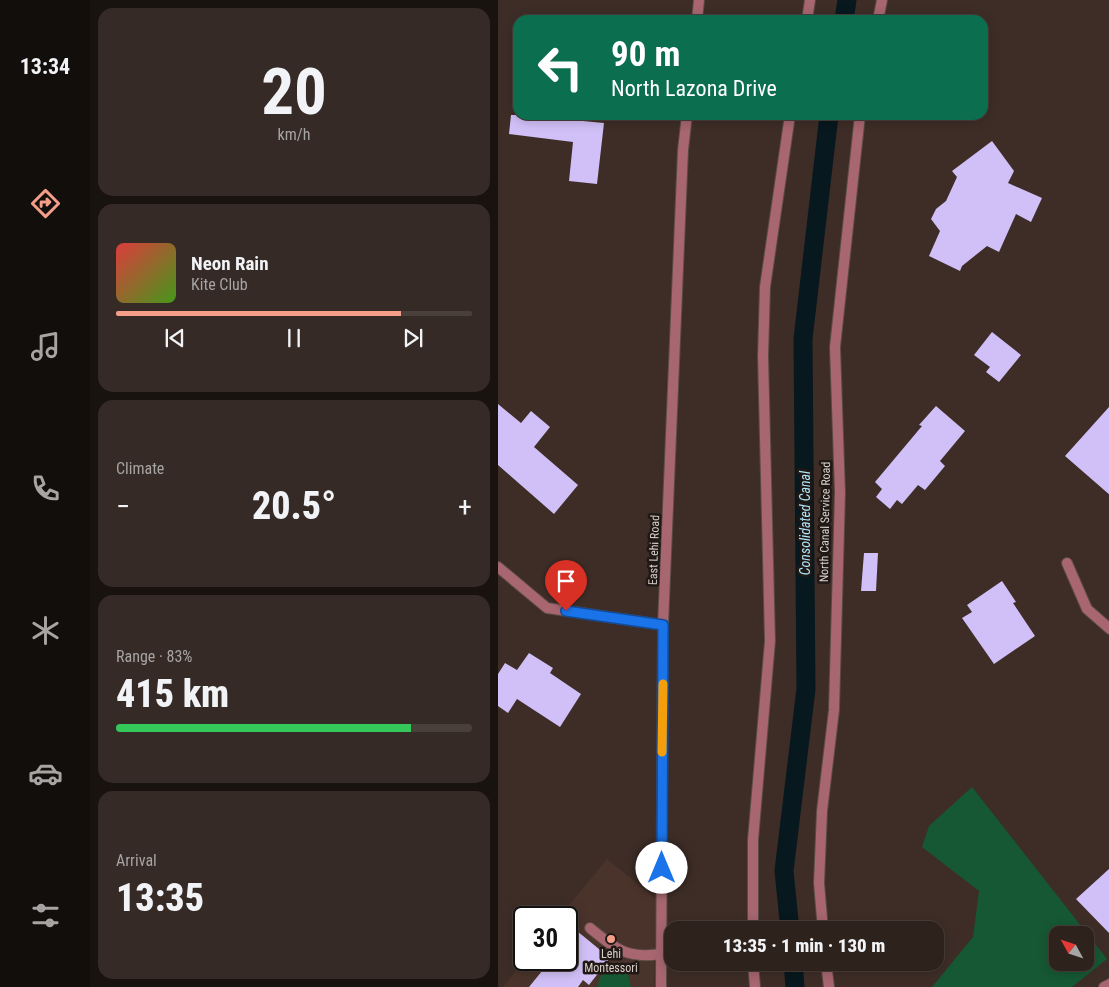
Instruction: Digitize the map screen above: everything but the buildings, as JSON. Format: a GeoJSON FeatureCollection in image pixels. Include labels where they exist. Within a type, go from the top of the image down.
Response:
{"type":"FeatureCollection","features":[{"type":"Feature","properties":{"kind":"street"},"geometry":{"type":"LineString","coordinates":[[698,15],[699,0]]}},
{"type":"Feature","properties":{"kind":"street"},"geometry":{"type":"LineString","coordinates":[[808,15],[810,0]]}},
{"type":"Feature","properties":{"kind":"street"},"geometry":{"type":"LineString","coordinates":[[879,15],[882,0]]}},
{"type":"Feature","properties":{"kind":"street","name":"East Lehi Road"},"geometry":{"type":"LineString","coordinates":[[661,987],[663,625],[683,150],[686,120]]}},
{"type":"Feature","properties":{"kind":"street"},"geometry":{"type":"LineString","coordinates":[[753,921],[753,840],[770,641],[763,356],[765,288],[789,120]]}},
{"type":"Feature","properties":{"kind":"street","name":"North Canal Service Road"},"geometry":{"type":"LineString","coordinates":[[822,921],[819,883],[822,811],[834,710],[840,494],[835,347],[859,120]]}},
{"type":"Feature","properties":{"kind":"street"},"geometry":{"type":"LineString","coordinates":[[1067,564],[1087,609],[1110,629]]}},
{"type":"Feature","properties":{"kind":"street"},"geometry":{"type":"LineString","coordinates":[[498,567],[547,608],[663,625]]}},
{"type":"Feature","properties":{"kind":"street"},"geometry":{"type":"LineString","coordinates":[[590,928],[618,950],[643,956],[661,954]]}},
{"type":"Feature","properties":{"kind":"street"},"geometry":{"type":"LineString","coordinates":[[754,971],[755,987]]}},
{"type":"Feature","properties":{"kind":"street"},"geometry":{"type":"LineString","coordinates":[[827,971],[829,987]]}},
{"type":"Feature","properties":{"kind":"street"},"geometry":{"type":"LineString","coordinates":[[1104,987],[1110,984]]}},
{"type":"Feature","properties":{"kind":"shaded area","name":"Lehi Montessori"},"geometry":{"type":"Polygon","coordinates":[[[607,859],[656,899],[654,987],[503,987],[516,971],[578,971],[578,906],[568,906],[607,859]]]}},
{"type":"Feature","properties":{"kind":"green space"},"geometry":{"type":"Polygon","coordinates":[[[972,787],[1081,926],[1049,926],[1049,971],[1092,971],[1072,987],[932,987],[973,937],[979,891],[922,847],[929,826],[972,787]]]}},
{"type":"Feature","properties":{"kind":"green space"},"geometry":{"type":"Polygon","coordinates":[[[1094,942],[1107,959],[1094,969],[1094,942]]]}},
{"type":"Feature","properties":{"kind":"green space"},"geometry":{"type":"Polygon","coordinates":[[[617,963],[626,966],[631,987],[598,987],[598,982],[604,972],[617,963]]]}},
{"type":"Feature","properties":{"kind":"waterway","name":"Consolidated Canal"},"geometry":{"type":"LineString","coordinates":[[845,15],[847,0]]}},
{"type":"Feature","properties":{"kind":"waterway","name":"Consolidated Canal"},"geometry":{"type":"LineString","coordinates":[[789,921],[784,871],[806,689],[803,339],[828,120]]}},
{"type":"Feature","properties":{"kind":"waterway","name":"Consolidated Canal"},"geometry":{"type":"LineString","coordinates":[[794,971],[795,987]]}},
{"type":"Feature","properties":{"kind":"slow traffic"},"geometry":{"type":"LineString","coordinates":[[662,752],[663,684]]}},
{"type":"Feature","properties":{"kind":"place","name":"Lehi Montessori"},"geometry":{"type":"Point","coordinates":[611,939]}},
{"type":"Feature","properties":{"kind":"route"},"geometry":{"type":"LineString","coordinates":[[566,611],[663,625],[662,868]]}}]}
